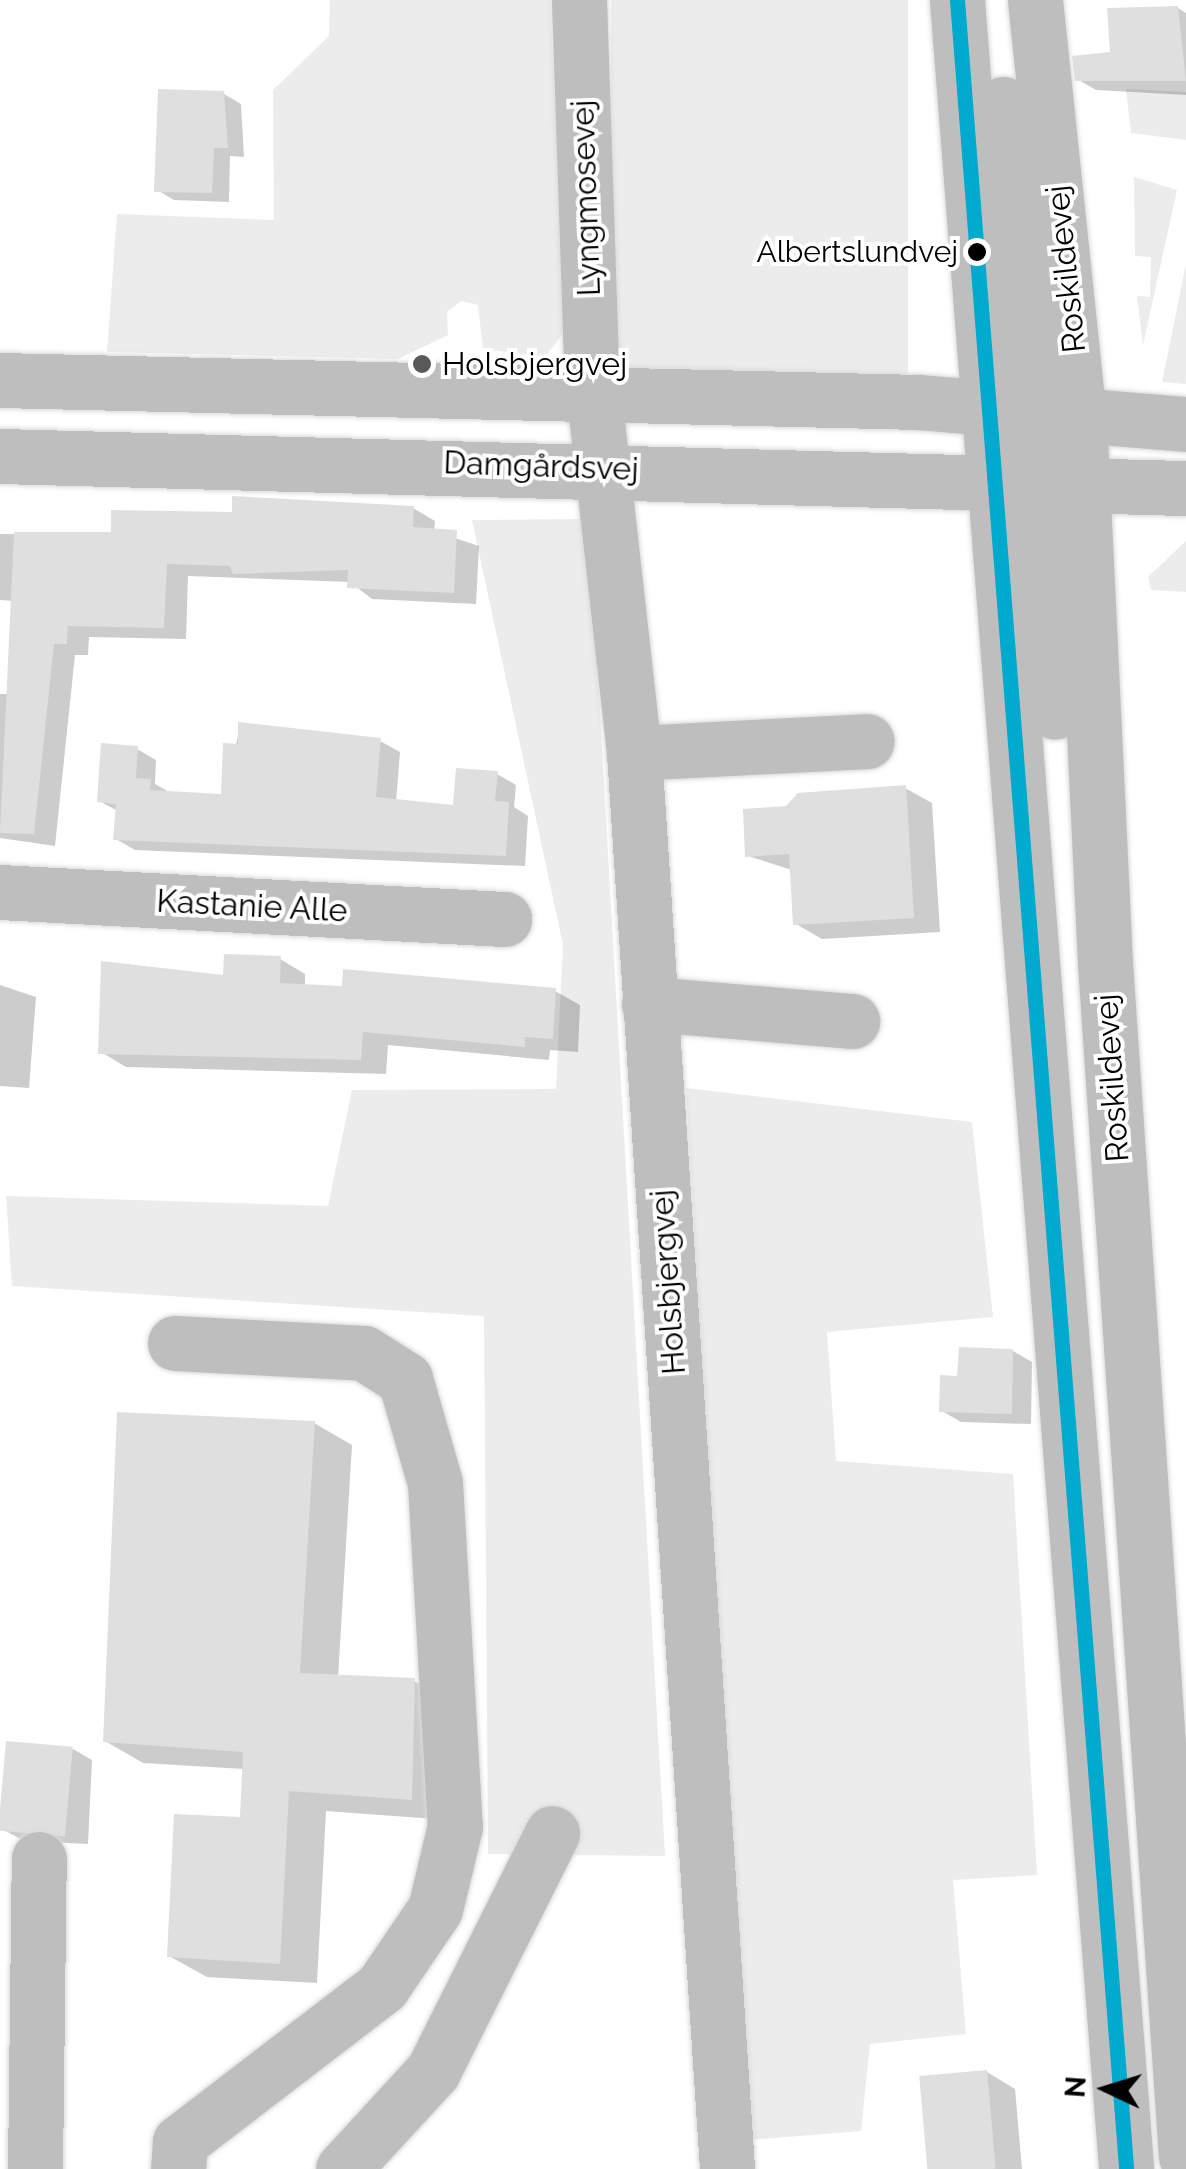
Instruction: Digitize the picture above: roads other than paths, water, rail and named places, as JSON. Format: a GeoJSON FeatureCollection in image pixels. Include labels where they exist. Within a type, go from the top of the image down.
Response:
{"type":"FeatureCollection","features":[{"type":"Feature","properties":{"kind":"main road","name":"Lyngmosevej"},"geometry":{"type":"LineString","coordinates":[[579,0],[594,396]]}},
{"type":"Feature","properties":{"kind":"main road"},"geometry":{"type":"LineString","coordinates":[[958,0],[992,408],[1011,481],[1044,556],[1064,838],[1105,963]]}},
{"type":"Feature","properties":{"kind":"main road"},"geometry":{"type":"LineString","coordinates":[[979,0],[996,48],[1030,354],[1063,415]]}},
{"type":"Feature","properties":{"kind":"main road","name":"Roskildevej"},"geometry":{"type":"LineString","coordinates":[[1035,0],[1063,415],[1081,484],[1105,963],[1186,2156]]}},
{"type":"Feature","properties":{"kind":"main road"},"geometry":{"type":"LineString","coordinates":[[0,380],[992,408],[1186,424]]}},
{"type":"Feature","properties":{"kind":"main road","name":"Holsbjergvej"},"geometry":{"type":"LineString","coordinates":[[594,396],[634,753],[726,2169]]}},
{"type":"Feature","properties":{"kind":"main road","name":"Damgårdsvej"},"geometry":{"type":"LineString","coordinates":[[0,456],[1081,484]]}},
{"type":"Feature","properties":{"kind":"main road"},"geometry":{"type":"LineString","coordinates":[[1011,481],[1126,2169]]}},
{"type":"Feature","properties":{"kind":"main road"},"geometry":{"type":"LineString","coordinates":[[1081,484],[1186,488]]}},
{"type":"Feature","properties":{"kind":"main road"},"geometry":{"type":"LineString","coordinates":[[634,753],[867,742]]}},
{"type":"Feature","properties":{"kind":"main road","name":"Kastanie Alle"},"geometry":{"type":"LineString","coordinates":[[0,892],[504,919]]}},
{"type":"Feature","properties":{"kind":"main road"},"geometry":{"type":"LineString","coordinates":[[649,1004],[852,1021]]}},
{"type":"Feature","properties":{"kind":"main road"},"geometry":{"type":"LineString","coordinates":[[175,1343],[364,1352],[405,1379],[435,1482],[454,1826],[434,1909],[382,1987],[180,2142],[178,2169]]}},
{"type":"Feature","properties":{"kind":"main road"},"geometry":{"type":"LineString","coordinates":[[343,2169],[433,2071],[552,1833]]}},
{"type":"Feature","properties":{"kind":"main road"},"geometry":{"type":"LineString","coordinates":[[35,2169],[38,1859]]}},
{"type":"Feature","properties":{"kind":"place","name":"Albertslundvej"},"geometry":{"type":"Point","coordinates":[977,252]}},
{"type":"Feature","properties":{"kind":"place","name":"Holsbjergvej"},"geometry":{"type":"Point","coordinates":[422,364]}}]}
